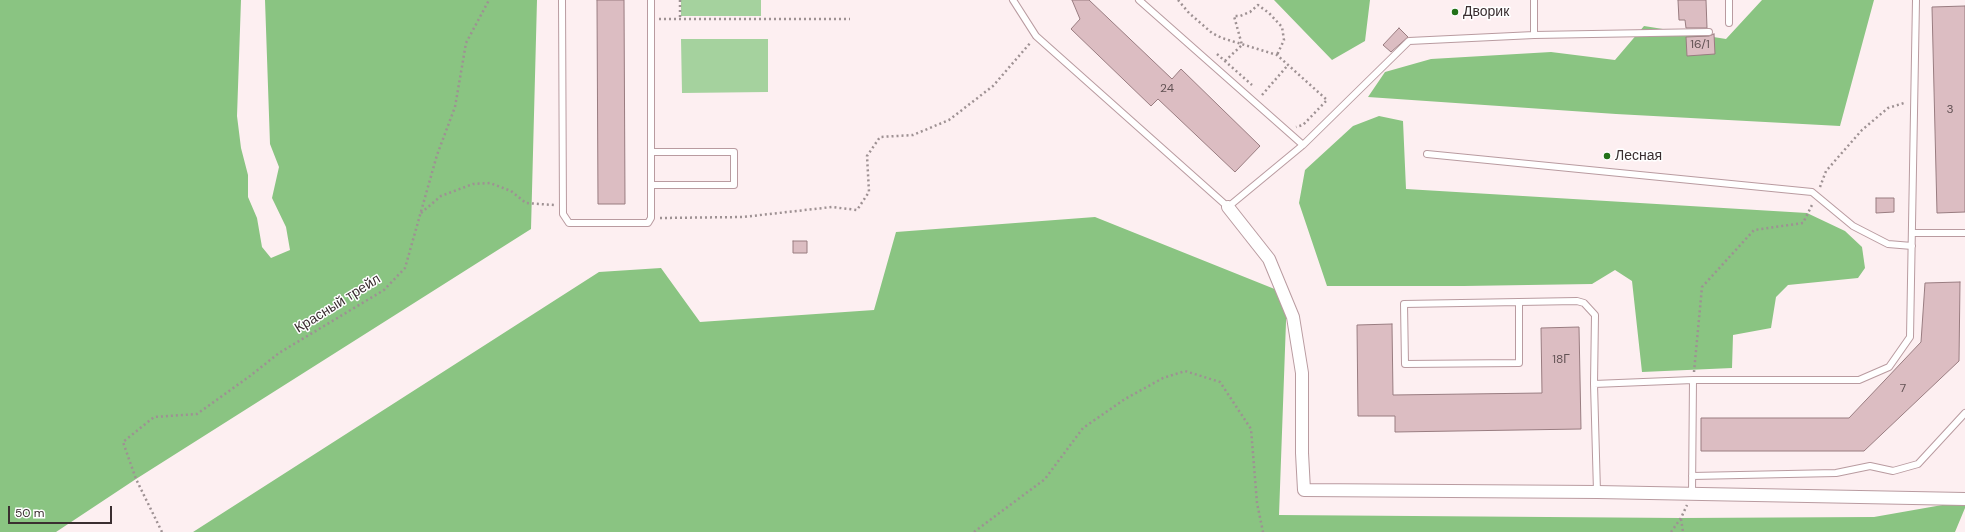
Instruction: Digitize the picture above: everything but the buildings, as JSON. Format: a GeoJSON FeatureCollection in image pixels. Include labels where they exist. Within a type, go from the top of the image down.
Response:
{"type":"FeatureCollection","features":[{"type":"Feature","properties":{"kind":"street"},"geometry":{"type":"LineString","coordinates":[[1228,207],[1269,259],[1293,317],[1302,373],[1302,453],[1304,490],[1692,493],[1965,499]]}},
{"type":"Feature","properties":{"kind":"lane"},"geometry":{"type":"LineString","coordinates":[[562,0],[563,206],[564,218],[569,223],[648,223],[651,218],[651,0]]}},
{"type":"Feature","properties":{"kind":"lane"},"geometry":{"type":"LineString","coordinates":[[1013,0],[1036,36],[1228,207],[1303,145],[1409,42],[1534,35],[1709,32]]}},
{"type":"Feature","properties":{"kind":"lane"},"geometry":{"type":"LineString","coordinates":[[1139,0],[1303,145]]}},
{"type":"Feature","properties":{"kind":"lane"},"geometry":{"type":"LineString","coordinates":[[1534,0],[1534,35]]}},
{"type":"Feature","properties":{"kind":"lane"},"geometry":{"type":"LineString","coordinates":[[1729,0],[1729,23]]}},
{"type":"Feature","properties":{"kind":"lane"},"geometry":{"type":"LineString","coordinates":[[1594,384],[1693,380],[1859,380],[1888,367],[1910,337],[1916,0]]}},
{"type":"Feature","properties":{"kind":"lane"},"geometry":{"type":"LineString","coordinates":[[651,152],[734,152],[734,185],[651,185]]}},
{"type":"Feature","properties":{"kind":"lane"},"geometry":{"type":"LineString","coordinates":[[1427,154],[1812,192],[1852,226],[1888,244],[1912,246]]}},
{"type":"Feature","properties":{"kind":"lane"},"geometry":{"type":"LineString","coordinates":[[1913,233],[1965,233]]}},
{"type":"Feature","properties":{"kind":"lane"},"geometry":{"type":"LineString","coordinates":[[1519,302],[1519,363],[1405,364],[1404,304],[1576,301],[1590,308],[1595,315],[1594,384],[1597,492]]}},
{"type":"Feature","properties":{"kind":"lane"},"geometry":{"type":"LineString","coordinates":[[1692,493],[1693,380]]}},
{"type":"Feature","properties":{"kind":"lane"},"geometry":{"type":"LineString","coordinates":[[1692,476],[1836,473],[1870,466],[1893,471],[1918,464],[1965,413]]}},
{"type":"Feature","properties":{"kind":"path","name":"Красный трейл"},"geometry":{"type":"LineString","coordinates":[[162,532],[136,479],[123,442],[154,417],[197,414],[279,353],[384,290],[406,268],[436,154],[455,107],[466,44],[489,0]]}},
{"type":"Feature","properties":{"kind":"path"},"geometry":{"type":"LineString","coordinates":[[680,0],[680,20]]}},
{"type":"Feature","properties":{"kind":"path"},"geometry":{"type":"LineString","coordinates":[[1178,0],[1189,13],[1212,33],[1242,45],[1277,55],[1327,100],[1303,125],[1295,127]]}},
{"type":"Feature","properties":{"kind":"path"},"geometry":{"type":"LineString","coordinates":[[1242,45],[1234,16],[1240,16],[1250,12],[1258,5],[1269,13],[1282,27],[1284,40],[1277,55]]}},
{"type":"Feature","properties":{"kind":"path"},"geometry":{"type":"LineString","coordinates":[[651,20],[850,19]]}},
{"type":"Feature","properties":{"kind":"path"},"geometry":{"type":"LineString","coordinates":[[651,218],[743,217],[832,206],[857,210],[870,192],[867,156],[880,137],[913,135],[948,120],[993,86],[1036,36]]}},
{"type":"Feature","properties":{"kind":"path"},"geometry":{"type":"LineString","coordinates":[[1225,61],[1242,45]]}},
{"type":"Feature","properties":{"kind":"path"},"geometry":{"type":"LineString","coordinates":[[1214,51],[1268,100]]}},
{"type":"Feature","properties":{"kind":"path"},"geometry":{"type":"LineString","coordinates":[[1262,95],[1288,66]]}},
{"type":"Feature","properties":{"kind":"path"},"geometry":{"type":"LineString","coordinates":[[1693,380],[1702,287],[1754,230],[1803,223],[1817,195],[1826,171],[1862,130],[1888,108],[1914,100]]}},
{"type":"Feature","properties":{"kind":"path"},"geometry":{"type":"LineString","coordinates":[[420,214],[441,196],[472,184],[490,183],[511,191],[526,203],[563,206]]}},
{"type":"Feature","properties":{"kind":"path"},"geometry":{"type":"LineString","coordinates":[[974,532],[1045,479],[1083,428],[1125,399],[1163,378],[1185,371],[1220,382],[1251,429],[1257,503],[1262,532]]}},
{"type":"Feature","properties":{"kind":"path"},"geometry":{"type":"LineString","coordinates":[[1671,532],[1681,518],[1683,532]]}},
{"type":"Feature","properties":{"kind":"green space"},"geometry":{"type":"Polygon","coordinates":[[[0,0],[241,0],[237,116],[241,148],[248,175],[248,197],[257,218],[262,247],[271,258],[290,250],[286,227],[272,198],[279,167],[270,144],[265,0],[537,0],[531,229],[136,479],[56,532],[0,532],[0,0]]]}},
{"type":"Feature","properties":{"kind":"green space"},"geometry":{"type":"Polygon","coordinates":[[[681,0],[761,0],[761,16],[681,16],[681,0]]]}},
{"type":"Feature","properties":{"kind":"green space"},"geometry":{"type":"Polygon","coordinates":[[[1274,0],[1370,0],[1365,41],[1332,60],[1274,0]]]}},
{"type":"Feature","properties":{"kind":"green space"},"geometry":{"type":"Polygon","coordinates":[[[1762,0],[1874,0],[1840,126],[1616,114],[1368,97],[1385,72],[1431,59],[1551,52],[1615,60],[1644,26],[1726,39],[1762,0]]]}},
{"type":"Feature","properties":{"kind":"green space"},"geometry":{"type":"Polygon","coordinates":[[[681,39],[768,39],[768,92],[682,93],[681,39]]]}},
{"type":"Feature","properties":{"kind":"green space"},"geometry":{"type":"Polygon","coordinates":[[[1379,116],[1403,121],[1406,189],[1807,213],[1845,231],[1862,247],[1865,268],[1858,278],[1788,285],[1776,297],[1771,328],[1733,335],[1732,368],[1642,372],[1632,281],[1615,270],[1592,284],[1327,286],[1299,203],[1305,170],[1353,126],[1379,116]]]}},
{"type":"Feature","properties":{"kind":"green space"},"geometry":{"type":"Polygon","coordinates":[[[1095,217],[1287,294],[1279,515],[1681,518],[1874,517],[1965,501],[1965,508],[1955,532],[193,532],[599,272],[661,268],[700,322],[874,310],[896,232],[1095,217]]]}},
{"type":"Feature","properties":{"kind":"place","name":"Дворик"},"geometry":{"type":"Point","coordinates":[1455,12]}},
{"type":"Feature","properties":{"kind":"place","name":"Лесная"},"geometry":{"type":"Point","coordinates":[1607,156]}}]}
